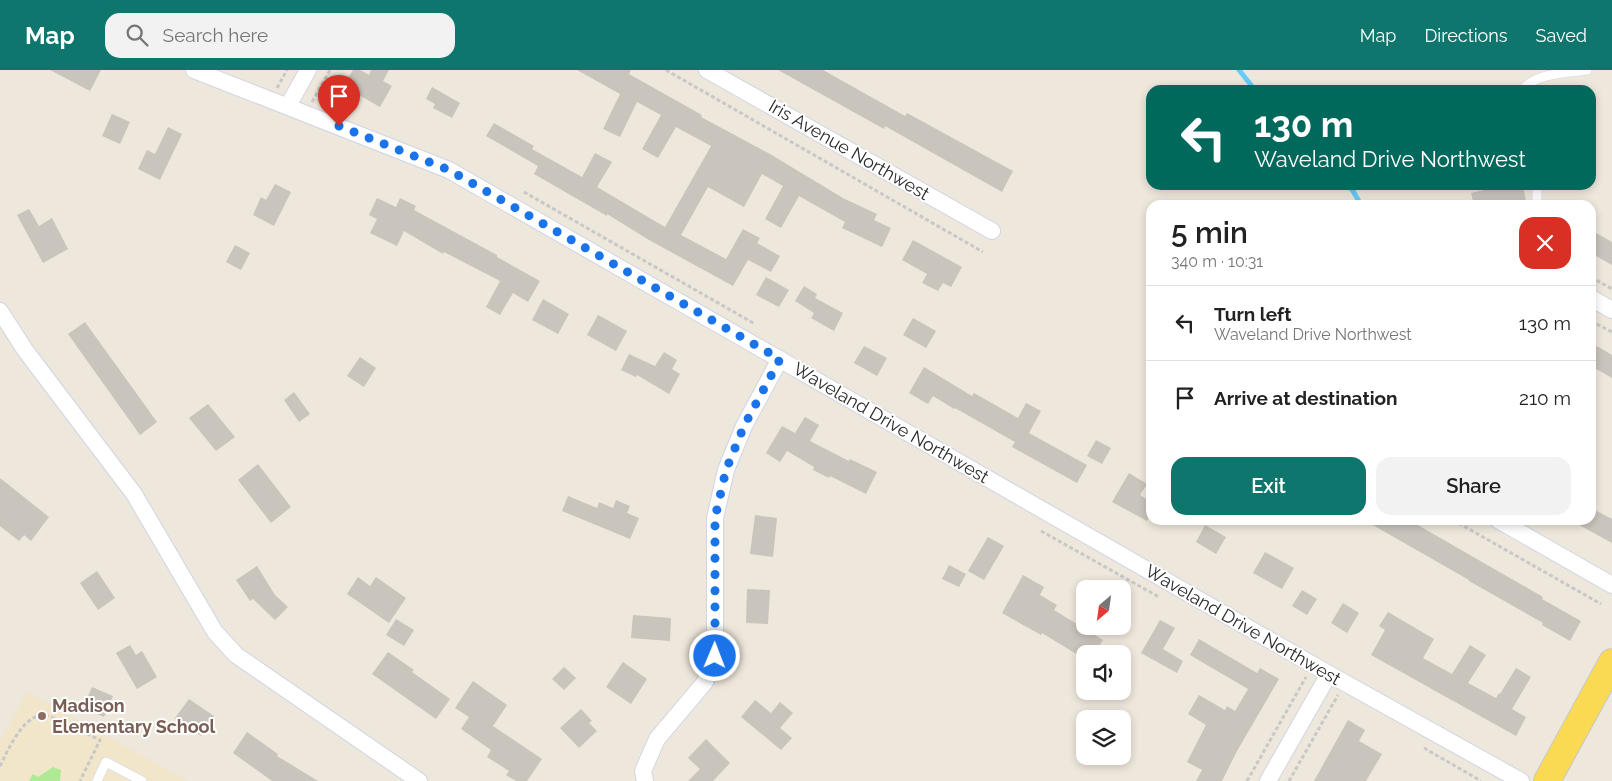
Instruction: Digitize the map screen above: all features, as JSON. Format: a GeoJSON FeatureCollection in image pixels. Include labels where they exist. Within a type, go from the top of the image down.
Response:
{"type":"FeatureCollection","features":[{"type":"Feature","properties":{"kind":"main road"},"geometry":{"type":"LineString","coordinates":[[1547,781],[1612,662]]}},
{"type":"Feature","properties":{"kind":"street","name":"Waveland Drive Northwest"},"geometry":{"type":"LineString","coordinates":[[194,70],[449,170],[1313,665],[1520,781]]}},
{"type":"Feature","properties":{"kind":"street"},"geometry":{"type":"LineString","coordinates":[[288,106],[308,70]]}},
{"type":"Feature","properties":{"kind":"street","name":"Iris Avenue Northwest"},"geometry":{"type":"LineString","coordinates":[[711,71],[992,231]]}},
{"type":"Feature","properties":{"kind":"street"},"geometry":{"type":"LineString","coordinates":[[1596,301],[1612,310]]}},
{"type":"Feature","properties":{"kind":"street"},"geometry":{"type":"LineString","coordinates":[[0,311],[25,350],[134,494],[214,632],[236,655],[419,781]]}},
{"type":"Feature","properties":{"kind":"street"},"geometry":{"type":"LineString","coordinates":[[642,778],[657,739],[705,682],[715,656],[715,518],[726,470],[744,426],[780,359]]}},
{"type":"Feature","properties":{"kind":"street"},"geometry":{"type":"LineString","coordinates":[[1507,525],[1612,584]]}},
{"type":"Feature","properties":{"kind":"street"},"geometry":{"type":"LineString","coordinates":[[1268,781],[1329,674]]}},
{"type":"Feature","properties":{"kind":"lane"},"geometry":{"type":"LineString","coordinates":[[1526,85],[1536,78],[1587,70]]}},
{"type":"Feature","properties":{"kind":"lane"},"geometry":{"type":"LineString","coordinates":[[96,781],[106,762],[142,781]]}},
{"type":"Feature","properties":{"kind":"path"},"geometry":{"type":"LineString","coordinates":[[312,102],[330,70]]}},
{"type":"Feature","properties":{"kind":"path"},"geometry":{"type":"LineString","coordinates":[[666,70],[983,252]]}},
{"type":"Feature","properties":{"kind":"path"},"geometry":{"type":"LineString","coordinates":[[524,192],[755,324]]}},
{"type":"Feature","properties":{"kind":"path"},"geometry":{"type":"LineString","coordinates":[[1596,280],[1612,289]]}},
{"type":"Feature","properties":{"kind":"path"},"geometry":{"type":"LineString","coordinates":[[1596,324],[1612,332]]}},
{"type":"Feature","properties":{"kind":"path"},"geometry":{"type":"LineString","coordinates":[[1461,525],[1601,604]]}},
{"type":"Feature","properties":{"kind":"path"},"geometry":{"type":"LineString","coordinates":[[1041,531],[1160,597]]}},
{"type":"Feature","properties":{"kind":"path"},"geometry":{"type":"LineString","coordinates":[[1247,781],[1313,665]]}},
{"type":"Feature","properties":{"kind":"path"},"geometry":{"type":"LineString","coordinates":[[1289,781],[1345,683]]}},
{"type":"Feature","properties":{"kind":"path"},"geometry":{"type":"LineString","coordinates":[[0,766],[26,723],[41,715],[51,716],[100,740],[80,781]]}},
{"type":"Feature","properties":{"kind":"path"},"geometry":{"type":"LineString","coordinates":[[1424,748],[1481,781]]}},
{"type":"Feature","properties":{"kind":"shaded area","name":"Madison Elementary School"},"geometry":{"type":"Polygon","coordinates":[[[27,692],[188,781],[0,781],[0,741],[27,692]]]}},
{"type":"Feature","properties":{"kind":"green space"},"geometry":{"type":"Polygon","coordinates":[[[53,767],[61,770],[60,781],[29,781],[33,774],[38,777],[53,767]]]}},
{"type":"Feature","properties":{"kind":"building"},"geometry":{"type":"Polygon","coordinates":[[[50,70],[101,70],[90,91],[50,70]]]}},
{"type":"Feature","properties":{"kind":"building"},"geometry":{"type":"Polygon","coordinates":[[[353,70],[360,70],[369,75],[371,70],[389,70],[383,81],[392,86],[380,107],[343,86],[353,70]]]}},
{"type":"Feature","properties":{"kind":"building"},"geometry":{"type":"Polygon","coordinates":[[[577,70],[631,70],[629,74],[702,115],[701,117],[770,154],[843,198],[877,214],[874,220],[891,228],[882,247],[842,228],[845,222],[799,196],[781,228],[765,219],[783,186],[762,174],[744,207],[708,187],[681,235],[726,259],[743,229],[760,238],[757,243],[780,256],[771,272],[748,260],[733,286],[534,174],[538,166],[486,136],[494,123],[534,146],[532,149],[582,177],[595,153],[612,162],[597,187],[665,227],[711,146],[676,127],[658,158],[642,149],[661,115],[637,102],[620,137],[603,129],[620,94],[577,70]]]}},
{"type":"Feature","properties":{"kind":"building"},"geometry":{"type":"Polygon","coordinates":[[[778,70],[823,70],[905,116],[907,113],[1013,171],[1002,192],[885,126],[884,129],[778,70]]]}},
{"type":"Feature","properties":{"kind":"building"},"geometry":{"type":"Polygon","coordinates":[[[432,87],[460,103],[452,118],[433,108],[435,104],[426,99],[432,87]]]}},
{"type":"Feature","properties":{"kind":"building"},"geometry":{"type":"Polygon","coordinates":[[[112,114],[130,122],[120,144],[102,136],[112,114]]]}},
{"type":"Feature","properties":{"kind":"building"},"geometry":{"type":"Polygon","coordinates":[[[168,127],[182,134],[160,180],[138,169],[147,150],[155,154],[168,127]]]}},
{"type":"Feature","properties":{"kind":"building"},"geometry":{"type":"Polygon","coordinates":[[[275,184],[291,192],[274,226],[253,215],[261,197],[266,200],[275,184]]]}},
{"type":"Feature","properties":{"kind":"building"},"geometry":{"type":"Polygon","coordinates":[[[1484,190],[1524,190],[1526,200],[1473,200],[1471,193],[1484,190]]]}},
{"type":"Feature","properties":{"kind":"building"},"geometry":{"type":"Polygon","coordinates":[[[377,198],[396,207],[400,198],[416,206],[414,210],[497,255],[497,257],[540,281],[528,302],[513,293],[500,315],[486,307],[500,281],[444,252],[443,254],[404,231],[397,246],[370,233],[377,219],[369,215],[377,198]]]}},
{"type":"Feature","properties":{"kind":"building"},"geometry":{"type":"Polygon","coordinates":[[[29,209],[39,226],[52,218],[68,249],[43,263],[17,215],[29,209]]]}},
{"type":"Feature","properties":{"kind":"building"},"geometry":{"type":"Polygon","coordinates":[[[1596,233],[1612,242],[1612,265],[1596,256],[1596,233]]]}},
{"type":"Feature","properties":{"kind":"building"},"geometry":{"type":"Polygon","coordinates":[[[913,240],[962,267],[951,287],[943,283],[938,291],[922,283],[927,274],[902,260],[913,240]]]}},
{"type":"Feature","properties":{"kind":"building"},"geometry":{"type":"Polygon","coordinates":[[[235,245],[250,253],[241,270],[226,262],[235,245]]]}},
{"type":"Feature","properties":{"kind":"building"},"geometry":{"type":"Polygon","coordinates":[[[766,277],[789,290],[779,307],[756,295],[766,277]]]}},
{"type":"Feature","properties":{"kind":"building"},"geometry":{"type":"Polygon","coordinates":[[[804,286],[817,294],[815,298],[843,313],[834,331],[811,318],[814,313],[795,301],[804,286]]]}},
{"type":"Feature","properties":{"kind":"building"},"geometry":{"type":"Polygon","coordinates":[[[543,299],[569,314],[558,334],[532,320],[543,299]]]}},
{"type":"Feature","properties":{"kind":"building"},"geometry":{"type":"Polygon","coordinates":[[[598,315],[627,331],[616,351],[587,335],[598,315]]]}},
{"type":"Feature","properties":{"kind":"building"},"geometry":{"type":"Polygon","coordinates":[[[913,318],[936,331],[926,348],[903,335],[913,318]]]}},
{"type":"Feature","properties":{"kind":"building"},"geometry":{"type":"Polygon","coordinates":[[[85,322],[157,422],[140,435],[68,334],[85,322]]]}},
{"type":"Feature","properties":{"kind":"building"},"geometry":{"type":"Polygon","coordinates":[[[864,346],[887,358],[877,376],[854,363],[864,346]]]}},
{"type":"Feature","properties":{"kind":"building"},"geometry":{"type":"Polygon","coordinates":[[[1597,346],[1612,355],[1612,378],[1596,369],[1597,346]]]}},
{"type":"Feature","properties":{"kind":"building"},"geometry":{"type":"Polygon","coordinates":[[[664,352],[677,360],[672,369],[680,374],[669,394],[637,375],[636,377],[621,370],[629,354],[655,366],[664,352]]]}},
{"type":"Feature","properties":{"kind":"building"},"geometry":{"type":"Polygon","coordinates":[[[360,357],[376,368],[364,387],[347,376],[360,357]]]}},
{"type":"Feature","properties":{"kind":"building"},"geometry":{"type":"Polygon","coordinates":[[[924,367],[972,396],[974,393],[1018,418],[1026,403],[1041,411],[1029,433],[1087,465],[1077,483],[1012,447],[1015,442],[933,396],[928,404],[909,393],[924,367]]]}},
{"type":"Feature","properties":{"kind":"building"},"geometry":{"type":"Polygon","coordinates":[[[294,392],[310,414],[299,422],[284,400],[294,392]]]}},
{"type":"Feature","properties":{"kind":"building"},"geometry":{"type":"Polygon","coordinates":[[[208,404],[235,437],[216,451],[189,418],[208,404]]]}},
{"type":"Feature","properties":{"kind":"building"},"geometry":{"type":"Polygon","coordinates":[[[805,417],[819,425],[810,441],[849,461],[850,459],[877,472],[866,494],[830,476],[829,478],[813,470],[814,467],[787,451],[780,462],[766,453],[782,426],[795,433],[805,417]]]}},
{"type":"Feature","properties":{"kind":"building"},"geometry":{"type":"Polygon","coordinates":[[[1096,440],[1111,448],[1102,464],[1087,456],[1096,440]]]}},
{"type":"Feature","properties":{"kind":"building"},"geometry":{"type":"Polygon","coordinates":[[[258,464],[291,507],[271,523],[238,480],[258,464]]]}},
{"type":"Feature","properties":{"kind":"building"},"geometry":{"type":"Polygon","coordinates":[[[1129,473],[1146,483],[1140,495],[1146,499],[1146,520],[1112,502],[1129,473]]]}},
{"type":"Feature","properties":{"kind":"building"},"geometry":{"type":"Polygon","coordinates":[[[0,478],[49,517],[31,541],[24,535],[19,541],[0,526],[0,478]]]}},
{"type":"Feature","properties":{"kind":"building"},"geometry":{"type":"Polygon","coordinates":[[[568,496],[597,508],[599,502],[613,508],[616,500],[630,506],[627,513],[639,518],[630,539],[562,511],[568,496]]]}},
{"type":"Feature","properties":{"kind":"building"},"geometry":{"type":"Polygon","coordinates":[[[1596,511],[1612,519],[1612,543],[1579,525],[1596,525],[1596,511]]]}},
{"type":"Feature","properties":{"kind":"building"},"geometry":{"type":"Polygon","coordinates":[[[755,515],[777,518],[773,557],[750,554],[755,515]]]}},
{"type":"Feature","properties":{"kind":"building"},"geometry":{"type":"Polygon","coordinates":[[[1205,525],[1226,537],[1216,554],[1196,542],[1205,525]]]}},
{"type":"Feature","properties":{"kind":"building"},"geometry":{"type":"Polygon","coordinates":[[[1373,525],[1418,525],[1581,621],[1570,641],[1373,525]]]}},
{"type":"Feature","properties":{"kind":"building"},"geometry":{"type":"Polygon","coordinates":[[[988,537],[1004,546],[984,580],[968,571],[988,537]]]}},
{"type":"Feature","properties":{"kind":"building"},"geometry":{"type":"Polygon","coordinates":[[[1265,552],[1294,568],[1282,589],[1253,573],[1265,552]]]}},
{"type":"Feature","properties":{"kind":"building"},"geometry":{"type":"Polygon","coordinates":[[[949,565],[966,574],[959,587],[942,579],[949,565]]]}},
{"type":"Feature","properties":{"kind":"building"},"geometry":{"type":"Polygon","coordinates":[[[257,566],[275,595],[288,607],[275,620],[253,599],[250,601],[236,580],[257,566]]]}},
{"type":"Feature","properties":{"kind":"building"},"geometry":{"type":"Polygon","coordinates":[[[97,571],[115,598],[98,610],[80,583],[97,571]]]}},
{"type":"Feature","properties":{"kind":"building"},"geometry":{"type":"Polygon","coordinates":[[[1023,575],[1044,587],[1040,595],[1057,605],[1054,610],[1076,623],[1076,635],[1095,635],[1103,640],[1100,645],[1076,645],[1076,654],[1042,633],[1041,635],[1002,613],[1023,575]]]}},
{"type":"Feature","properties":{"kind":"building"},"geometry":{"type":"Polygon","coordinates":[[[358,577],[370,586],[376,577],[406,598],[389,623],[347,594],[358,577]]]}},
{"type":"Feature","properties":{"kind":"building"},"geometry":{"type":"Polygon","coordinates":[[[747,589],[770,590],[768,624],[746,623],[747,589]]]}},
{"type":"Feature","properties":{"kind":"building"},"geometry":{"type":"Polygon","coordinates":[[[1302,590],[1317,599],[1307,615],[1292,606],[1302,590]]]}},
{"type":"Feature","properties":{"kind":"building"},"geometry":{"type":"Polygon","coordinates":[[[1343,603],[1359,613],[1347,633],[1331,623],[1343,603]]]}},
{"type":"Feature","properties":{"kind":"building"},"geometry":{"type":"Polygon","coordinates":[[[1388,612],[1434,639],[1423,658],[1452,674],[1470,645],[1486,655],[1468,683],[1496,698],[1516,668],[1531,677],[1512,709],[1526,717],[1516,736],[1371,655],[1385,630],[1379,626],[1388,612]]]}},
{"type":"Feature","properties":{"kind":"building"},"geometry":{"type":"Polygon","coordinates":[[[633,615],[671,618],[670,641],[631,638],[633,615]]]}},
{"type":"Feature","properties":{"kind":"building"},"geometry":{"type":"Polygon","coordinates":[[[396,619],[414,630],[404,646],[386,635],[396,619]]]}},
{"type":"Feature","properties":{"kind":"building"},"geometry":{"type":"Polygon","coordinates":[[[1160,620],[1175,628],[1163,649],[1183,661],[1177,673],[1141,653],[1160,620]]]}},
{"type":"Feature","properties":{"kind":"building"},"geometry":{"type":"Polygon","coordinates":[[[1199,639],[1257,673],[1260,668],[1279,679],[1237,751],[1222,781],[1196,781],[1202,770],[1187,762],[1206,725],[1188,714],[1199,695],[1225,710],[1227,706],[1235,711],[1248,689],[1190,655],[1199,639]]]}},
{"type":"Feature","properties":{"kind":"building"},"geometry":{"type":"Polygon","coordinates":[[[130,645],[136,655],[142,651],[157,677],[137,689],[116,653],[130,645]]]}},
{"type":"Feature","properties":{"kind":"building"},"geometry":{"type":"Polygon","coordinates":[[[388,652],[450,699],[436,719],[372,674],[388,652]]]}},
{"type":"Feature","properties":{"kind":"building"},"geometry":{"type":"Polygon","coordinates":[[[623,662],[647,679],[631,704],[606,687],[623,662]]]}},
{"type":"Feature","properties":{"kind":"building"},"geometry":{"type":"Polygon","coordinates":[[[564,667],[576,678],[564,690],[552,679],[564,667]]]}},
{"type":"Feature","properties":{"kind":"building"},"geometry":{"type":"Polygon","coordinates":[[[473,681],[507,705],[493,726],[542,759],[527,781],[516,781],[506,775],[509,771],[487,757],[491,750],[461,729],[469,717],[455,708],[473,681]]]}},
{"type":"Feature","properties":{"kind":"building"},"geometry":{"type":"Polygon","coordinates":[[[92,687],[113,696],[104,717],[83,708],[92,687]]]}},
{"type":"Feature","properties":{"kind":"building"},"geometry":{"type":"Polygon","coordinates":[[[189,699],[214,716],[201,736],[175,718],[189,699]]]}},
{"type":"Feature","properties":{"kind":"building"},"geometry":{"type":"Polygon","coordinates":[[[755,700],[771,713],[780,702],[793,713],[780,728],[792,738],[781,750],[741,717],[755,700]]]}},
{"type":"Feature","properties":{"kind":"building"},"geometry":{"type":"Polygon","coordinates":[[[581,709],[592,721],[589,723],[597,731],[579,748],[560,728],[581,709]]]}},
{"type":"Feature","properties":{"kind":"building"},"geometry":{"type":"Polygon","coordinates":[[[1348,720],[1365,730],[1359,741],[1382,754],[1366,781],[1314,781],[1348,720]]]}},
{"type":"Feature","properties":{"kind":"building"},"geometry":{"type":"Polygon","coordinates":[[[247,732],[278,754],[277,756],[318,781],[272,781],[233,753],[247,732]]]}},
{"type":"Feature","properties":{"kind":"building"},"geometry":{"type":"Polygon","coordinates":[[[706,739],[730,763],[713,781],[688,781],[700,769],[688,758],[706,739]]]}},
{"type":"Feature","properties":{"kind":"waterway"},"geometry":{"type":"LineString","coordinates":[[1239,70],[1251,85]]}},
{"type":"Feature","properties":{"kind":"waterway"},"geometry":{"type":"LineString","coordinates":[[1352,190],[1358,200]]}},
{"type":"Feature","properties":{"kind":"place","name":"Madison Elementary School"},"geometry":{"type":"Point","coordinates":[42,716]}},
{"type":"Feature","properties":{"kind":"route"},"geometry":{"type":"LineString","coordinates":[[339,126],[449,170],[780,359],[744,426],[726,470],[715,518],[715,656]]}}]}
